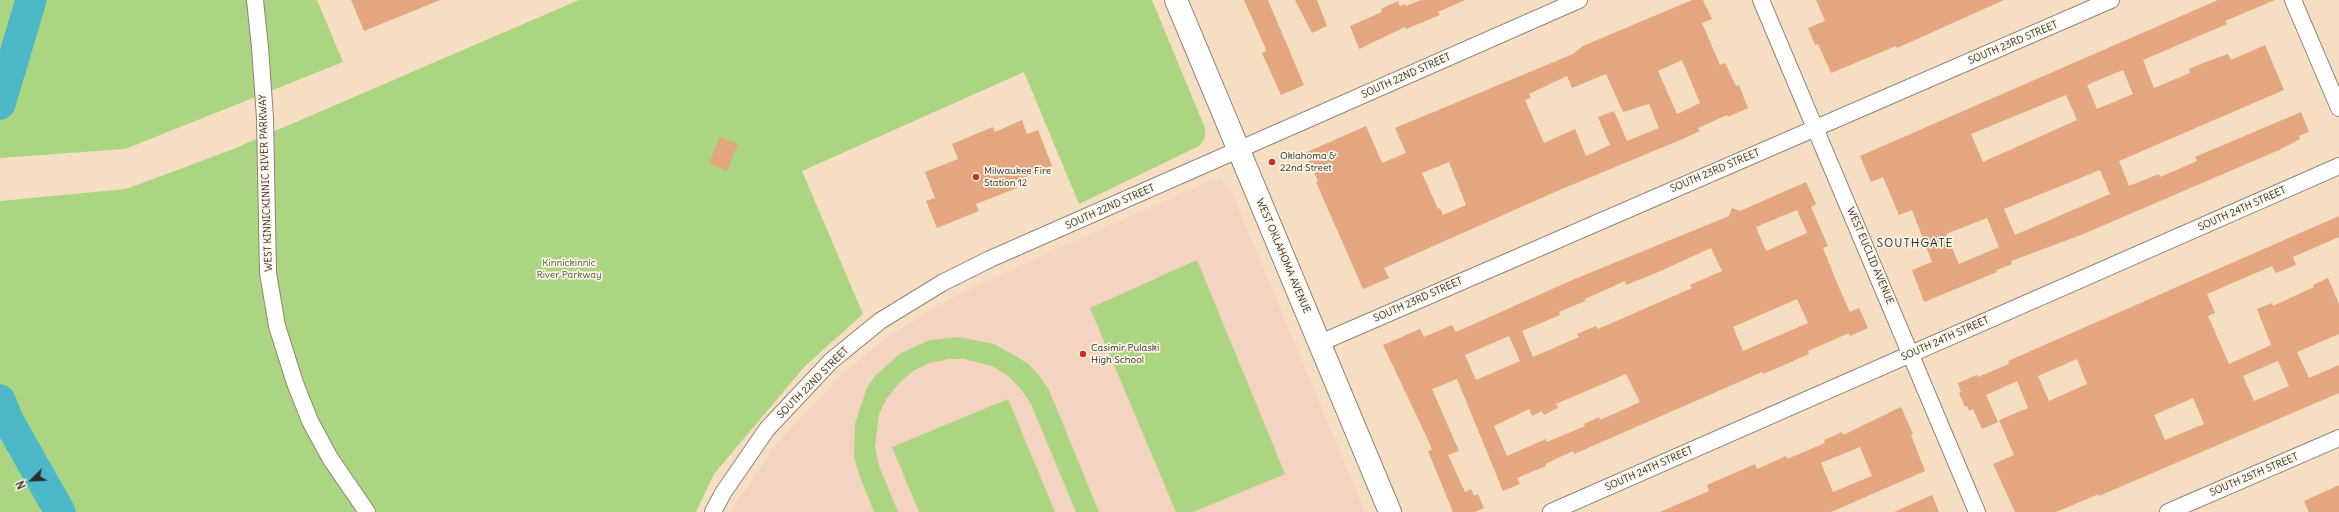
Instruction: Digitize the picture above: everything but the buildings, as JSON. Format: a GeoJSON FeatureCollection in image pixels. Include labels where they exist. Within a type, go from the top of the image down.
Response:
{"type":"FeatureCollection","features":[{"type":"Feature","properties":{"kind":"main road","name":"WEST OKLAHOMA AVENUE"},"geometry":{"type":"LineString","coordinates":[[1176,0],[1390,512]]}},
{"type":"Feature","properties":{"kind":"street","name":"WEST KINNICKINNIC RIVER PARKWAY"},"geometry":{"type":"LineString","coordinates":[[255,0],[260,47],[264,118],[268,273],[277,326],[295,384],[310,421],[330,458],[367,512]]}},
{"type":"Feature","properties":{"kind":"street","name":"SOUTH 22ND STREET"},"geometry":{"type":"LineString","coordinates":[[713,512],[723,493],[766,429],[831,362],[880,321],[942,283],[990,259],[1579,0]]}},
{"type":"Feature","properties":{"kind":"street","name":"WEST EUCLID AVENUE"},"geometry":{"type":"LineString","coordinates":[[1761,0],[1977,512]]}},
{"type":"Feature","properties":{"kind":"street","name":"SOUTH 23RD STREET"},"geometry":{"type":"LineString","coordinates":[[1320,343],[2111,0]]}},
{"type":"Feature","properties":{"kind":"street"},"geometry":{"type":"LineString","coordinates":[[2293,0],[2339,108]]}},
{"type":"Feature","properties":{"kind":"street","name":"SOUTH 24TH STREET"},"geometry":{"type":"LineString","coordinates":[[1551,512],[2339,166]]}},
{"type":"Feature","properties":{"kind":"street","name":"SOUTH 25TH STREET"},"geometry":{"type":"LineString","coordinates":[[2168,512],[2339,438]]}},
{"type":"Feature","properties":{"kind":"shaded area","name":"Casimir Pulaski High School"},"geometry":{"type":"Polygon","coordinates":[[[1212,180],[1221,180],[1230,188],[1365,512],[730,512],[777,442],[843,373],[890,335],[953,297],[1038,257],[1212,180]]]}},
{"type":"Feature","properties":{"kind":"green space"},"geometry":{"type":"Polygon","coordinates":[[[0,0],[317,0],[343,62],[125,149],[0,158],[0,0]]]}},
{"type":"Feature","properties":{"kind":"green space","name":"Kinnickinnic River Parkway"},"geometry":{"type":"Polygon","coordinates":[[[579,0],[1152,0],[1205,128],[1205,138],[1199,146],[1079,204],[1024,72],[802,171],[863,314],[805,366],[714,474],[696,512],[0,512],[0,201],[126,189],[231,150],[579,0]]]}},
{"type":"Feature","properties":{"kind":"green space"},"geometry":{"type":"Polygon","coordinates":[[[1197,260],[1285,474],[1193,512],[1176,512],[1090,308],[1197,260]]]}},
{"type":"Feature","properties":{"kind":"green space"},"geometry":{"type":"Polygon","coordinates":[[[959,337],[994,344],[1026,362],[1038,374],[1049,390],[1099,512],[1076,512],[1031,404],[1020,388],[1007,375],[992,366],[964,359],[949,359],[929,363],[913,371],[899,383],[887,398],[879,414],[875,447],[879,466],[898,512],[874,512],[854,457],[855,424],[866,390],[875,376],[901,353],[930,340],[959,337]]]}},
{"type":"Feature","properties":{"kind":"green space"},"geometry":{"type":"Polygon","coordinates":[[[1008,399],[1055,512],[919,512],[892,447],[1008,399]]]}},
{"type":"Feature","properties":{"kind":"waterway"},"geometry":{"type":"LineString","coordinates":[[0,104],[31,0]]}},
{"type":"Feature","properties":{"kind":"waterway"},"geometry":{"type":"LineString","coordinates":[[0,400],[9,422],[60,512]]}},
{"type":"Feature","properties":{"kind":"place","name":"Oklahoma & 22nd Street"},"geometry":{"type":"Point","coordinates":[1272,162]}},
{"type":"Feature","properties":{"kind":"place","name":"Milwaukee Fire Station 12"},"geometry":{"type":"Point","coordinates":[976,177]}},
{"type":"Feature","properties":{"kind":"place","name":"Casimir Pulaski High School"},"geometry":{"type":"Point","coordinates":[1083,354]}},
{"type":"Feature","properties":{"kind":"district","name":"SOUTHGATE"},"geometry":{"type":"Point","coordinates":[1915,244]}}]}
